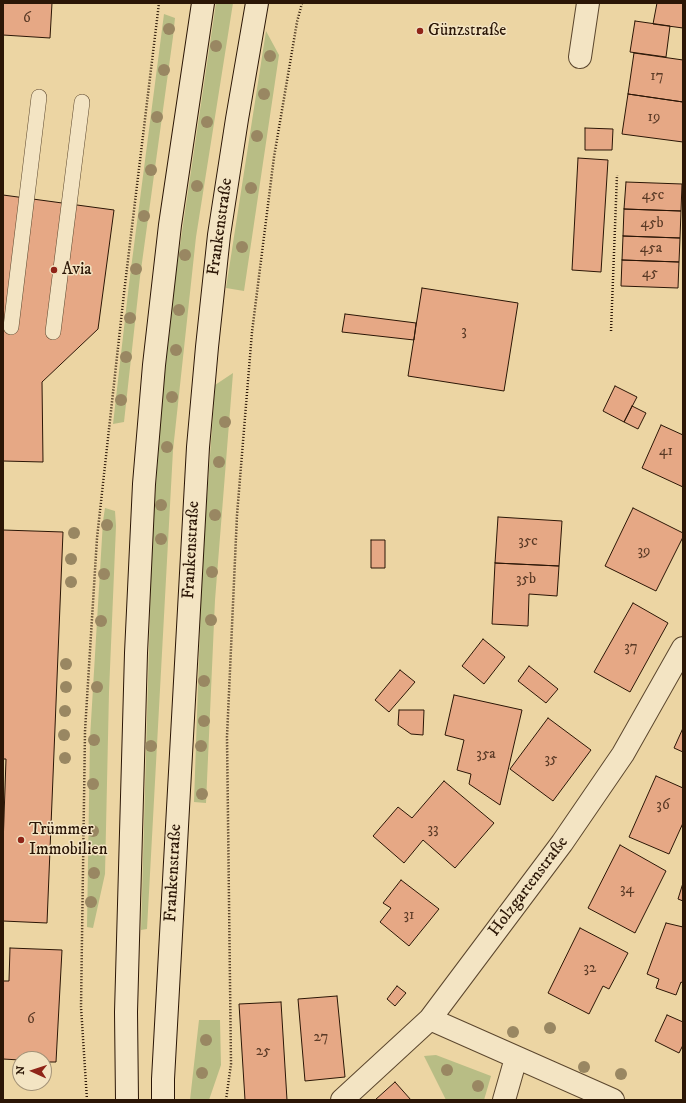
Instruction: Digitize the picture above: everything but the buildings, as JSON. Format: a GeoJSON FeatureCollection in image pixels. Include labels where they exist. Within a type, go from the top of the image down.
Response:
{"type":"FeatureCollection","features":[{"type":"Feature","properties":{"kind":"main road"},"geometry":{"type":"LineString","coordinates":[[127,1100],[127,996],[136,653],[144,484],[154,365],[170,225],[203,3]]}},
{"type":"Feature","properties":{"kind":"main road","name":"Frankenstraße"},"geometry":{"type":"LineString","coordinates":[[163,1100],[162,1078],[198,447],[219,234],[257,3]]}},
{"type":"Feature","properties":{"kind":"main road"},"geometry":{"type":"LineString","coordinates":[[580,57],[588,3]]}},
{"type":"Feature","properties":{"kind":"main road","name":"Holzgartenstraße"},"geometry":{"type":"LineString","coordinates":[[342,1100],[430,1019],[562,843],[623,754],[683,648]]}},
{"type":"Feature","properties":{"kind":"main road"},"geometry":{"type":"LineString","coordinates":[[430,1019],[613,1100]]}},
{"type":"Feature","properties":{"kind":"main road"},"geometry":{"type":"LineString","coordinates":[[504,1100],[516,1058]]}},
{"type":"Feature","properties":{"kind":"lane"},"geometry":{"type":"LineString","coordinates":[[11,326],[39,97]]}},
{"type":"Feature","properties":{"kind":"lane"},"geometry":{"type":"LineString","coordinates":[[53,332],[82,102]]}},
{"type":"Feature","properties":{"kind":"path"},"geometry":{"type":"LineString","coordinates":[[87,1100],[81,1007],[85,731],[96,538],[159,3]]}},
{"type":"Feature","properties":{"kind":"path"},"geometry":{"type":"LineString","coordinates":[[226,1100],[232,1064],[227,737],[237,515],[254,317],[274,157],[297,22],[302,3]]}},
{"type":"Feature","properties":{"kind":"path"},"geometry":{"type":"LineString","coordinates":[[611,331],[617,175]]}},
{"type":"Feature","properties":{"kind":"green space"},"geometry":{"type":"Polygon","coordinates":[[[216,3],[233,3],[196,237],[173,450],[147,929],[141,930],[152,539],[162,400],[176,272],[216,3]]]}},
{"type":"Feature","properties":{"kind":"green space"},"geometry":{"type":"Polygon","coordinates":[[[164,14],[175,18],[173,37],[140,277],[124,422],[113,424],[129,284],[164,14]]]}},
{"type":"Feature","properties":{"kind":"green space"},"geometry":{"type":"Polygon","coordinates":[[[266,31],[279,55],[244,291],[226,288],[266,31]]]}},
{"type":"Feature","properties":{"kind":"green space"},"geometry":{"type":"Polygon","coordinates":[[[233,373],[215,600],[206,803],[194,802],[202,569],[215,385],[233,373]]]}},
{"type":"Feature","properties":{"kind":"green space"},"geometry":{"type":"Polygon","coordinates":[[[105,508],[115,511],[116,526],[109,692],[105,874],[93,928],[87,927],[90,738],[105,508]]]}},
{"type":"Feature","properties":{"kind":"green space"},"geometry":{"type":"Polygon","coordinates":[[[199,1020],[220,1020],[221,1065],[209,1100],[190,1100],[199,1020]]]}},
{"type":"Feature","properties":{"kind":"green space"},"geometry":{"type":"Polygon","coordinates":[[[436,1055],[491,1076],[484,1100],[446,1100],[424,1056],[436,1055]]]}},
{"type":"Feature","properties":{"kind":"place","name":"Günzstraße"},"geometry":{"type":"Point","coordinates":[420,31]}},
{"type":"Feature","properties":{"kind":"place","name":"Avia"},"geometry":{"type":"Point","coordinates":[54,270]}},
{"type":"Feature","properties":{"kind":"place","name":"Trümmer Immobilien"},"geometry":{"type":"Point","coordinates":[21,840]}}]}
